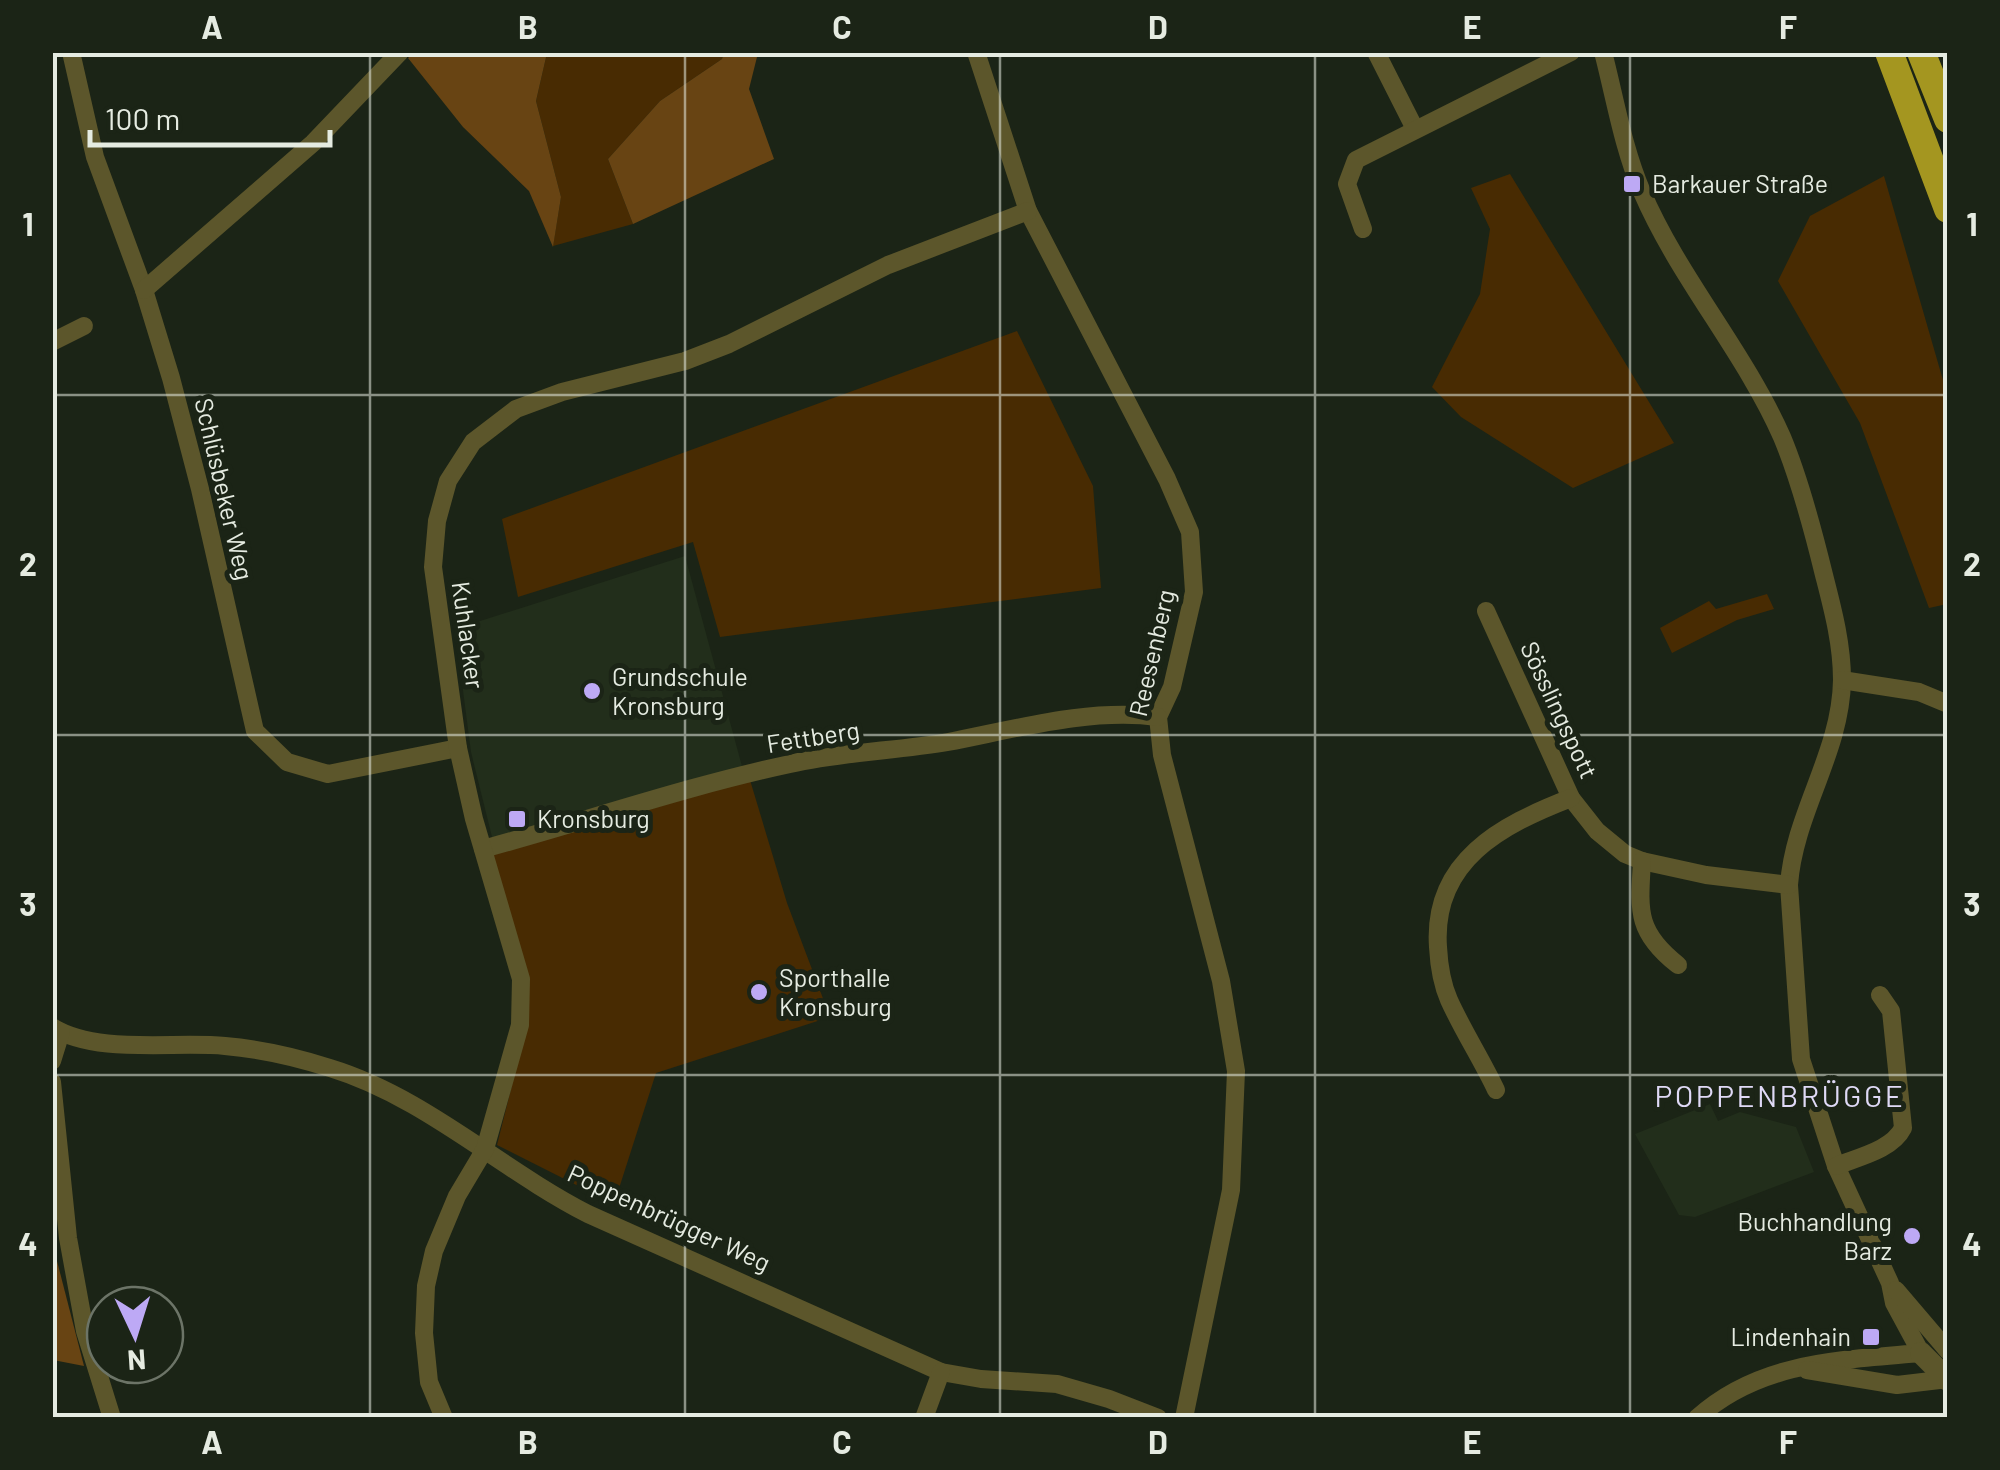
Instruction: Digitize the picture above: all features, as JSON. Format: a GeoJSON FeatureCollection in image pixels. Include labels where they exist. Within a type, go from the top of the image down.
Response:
{"type":"FeatureCollection","features":[{"type":"Feature","properties":{"kind":"highway"},"geometry":{"type":"LineString","coordinates":[[1889,52],[1948,209]]}},
{"type":"Feature","properties":{"kind":"highway"},"geometry":{"type":"LineString","coordinates":[[1920,52],[1948,119]]}},
{"type":"Feature","properties":{"kind":"street","name":"Schlüsbeker Weg"},"geometry":{"type":"LineString","coordinates":[[71,52],[96,157],[144,290],[200,490],[256,731],[287,762],[328,774],[458,748]]}},
{"type":"Feature","properties":{"kind":"street"},"geometry":{"type":"LineString","coordinates":[[144,290],[313,143],[400,52]]}},
{"type":"Feature","properties":{"kind":"street","name":"Reesenberg"},"geometry":{"type":"LineString","coordinates":[[976,52],[1028,210],[1167,479],[1190,532],[1194,592],[1172,687],[1158,717],[1162,755],[1221,981],[1236,1071],[1231,1190],[1184,1418]]}},
{"type":"Feature","properties":{"kind":"street"},"geometry":{"type":"LineString","coordinates":[[1376,52],[1414,129]]}},
{"type":"Feature","properties":{"kind":"street"},"geometry":{"type":"LineString","coordinates":[[1363,229],[1347,184],[1356,160],[1571,52]]}},
{"type":"Feature","properties":{"kind":"street"},"geometry":{"type":"LineString","coordinates":[[1602,52],[1642,191],[1782,437],[1824,576],[1838,631],[1842,680],[1834,736],[1807,801],[1791,856],[1789,885],[1801,1059],[1836,1166],[1890,1282],[1894,1303],[1922,1353],[1947,1379]]}},
{"type":"Feature","properties":{"kind":"street","name":"Kuhlacker"},"geometry":{"type":"LineString","coordinates":[[444,1418],[429,1382],[424,1332],[426,1286],[434,1251],[457,1196],[485,1149],[523,1003],[521,980],[458,748],[433,567],[437,521],[448,482],[474,442],[516,409],[562,392],[685,361],[729,344],[888,265],[1028,210]]}},
{"type":"Feature","properties":{"kind":"street"},"geometry":{"type":"LineString","coordinates":[[52,342],[84,326]]}},
{"type":"Feature","properties":{"kind":"street","name":"Sösslingspott"},"geometry":{"type":"LineString","coordinates":[[1486,611],[1571,798],[1597,832],[1625,854],[1642,861],[1706,875],[1789,885]]}},
{"type":"Feature","properties":{"kind":"street"},"geometry":{"type":"LineString","coordinates":[[1842,680],[1919,692],[1948,704]]}},
{"type":"Feature","properties":{"kind":"street","name":"Fettberg"},"geometry":{"type":"LineString","coordinates":[[483,848],[796,762],[903,750],[1026,726],[1128,714],[1158,717]]}},
{"type":"Feature","properties":{"kind":"street"},"geometry":{"type":"LineString","coordinates":[[1496,1090],[1448,998],[1439,968],[1436,929],[1442,896],[1458,870],[1484,842],[1525,816],[1571,798]]}},
{"type":"Feature","properties":{"kind":"street"},"geometry":{"type":"LineString","coordinates":[[1642,861],[1639,905],[1650,940],[1678,965]]}},
{"type":"Feature","properties":{"kind":"street"},"geometry":{"type":"LineString","coordinates":[[1836,1166],[1883,1147],[1898,1138],[1903,1128],[1891,1010],[1880,995]]}},
{"type":"Feature","properties":{"kind":"street"},"geometry":{"type":"LineString","coordinates":[[52,1061],[56,1029]]}},
{"type":"Feature","properties":{"kind":"street","name":"Poppenbrügger Weg"},"geometry":{"type":"LineString","coordinates":[[56,1029],[118,1043],[259,1050],[361,1078],[485,1149],[552,1196],[941,1372],[981,1380],[1056,1384],[1109,1398],[1158,1418]]}},
{"type":"Feature","properties":{"kind":"street"},"geometry":{"type":"LineString","coordinates":[[52,1082],[68,1238],[85,1330],[112,1418]]}},
{"type":"Feature","properties":{"kind":"street"},"geometry":{"type":"LineString","coordinates":[[1890,1282],[1947,1350]]}},
{"type":"Feature","properties":{"kind":"street"},"geometry":{"type":"LineString","coordinates":[[1697,1418],[1737,1387],[1797,1368],[1821,1362],[1947,1350]]}},
{"type":"Feature","properties":{"kind":"street"},"geometry":{"type":"LineString","coordinates":[[1797,1368],[1897,1384],[1947,1379]]}},
{"type":"Feature","properties":{"kind":"street"},"geometry":{"type":"LineString","coordinates":[[924,1418],[941,1372]]}},
{"type":"Feature","properties":{"kind":"shaded area"},"geometry":{"type":"Polygon","coordinates":[[[414,52],[547,53],[536,101],[561,197],[553,247],[529,191],[463,127],[408,58],[414,52]]]}},
{"type":"Feature","properties":{"kind":"shaded area"},"geometry":{"type":"Polygon","coordinates":[[[547,53],[724,53],[722,59],[660,101],[608,159],[633,224],[553,246],[561,197],[536,101],[547,53]]]}},
{"type":"Feature","properties":{"kind":"shaded area"},"geometry":{"type":"Polygon","coordinates":[[[724,53],[758,53],[749,89],[774,159],[633,224],[608,159],[660,101],[722,59],[724,53]]]}},
{"type":"Feature","properties":{"kind":"shaded area"},"geometry":{"type":"Polygon","coordinates":[[[1510,174],[1674,443],[1573,488],[1461,417],[1432,387],[1480,294],[1490,229],[1471,188],[1510,174]]]}},
{"type":"Feature","properties":{"kind":"shaded area"},"geometry":{"type":"Polygon","coordinates":[[[1884,176],[1947,394],[1947,604],[1929,608],[1860,423],[1778,281],[1810,216],[1884,176]]]}},
{"type":"Feature","properties":{"kind":"shaded area"},"geometry":{"type":"Polygon","coordinates":[[[1017,331],[1093,486],[1101,588],[720,637],[693,542],[518,597],[502,519],[1017,331]]]}},
{"type":"Feature","properties":{"kind":"shaded area","name":"Grundschule Kronsburg"},"geometry":{"type":"Polygon","coordinates":[[[685,556],[743,770],[493,841],[471,752],[455,629],[685,556]]]}},
{"type":"Feature","properties":{"kind":"shaded area"},"geometry":{"type":"Polygon","coordinates":[[[1767,594],[1774,609],[1737,620],[1672,653],[1660,628],[1709,601],[1716,609],[1767,594]]]}},
{"type":"Feature","properties":{"kind":"shaded area"},"geometry":{"type":"Polygon","coordinates":[[[750,780],[787,903],[830,1017],[656,1073],[614,1204],[497,1145],[527,1025],[493,855],[750,780]]]}},
{"type":"Feature","properties":{"kind":"shaded area"},"geometry":{"type":"Polygon","coordinates":[[[1710,1104],[1718,1121],[1740,1112],[1796,1127],[1814,1172],[1695,1217],[1679,1215],[1635,1134],[1710,1104]]]}},
{"type":"Feature","properties":{"kind":"shaded area"},"geometry":{"type":"Polygon","coordinates":[[[57,1261],[84,1366],[53,1360],[52,1262],[57,1261]]]}},
{"type":"Feature","properties":{"kind":"place","name":"Barkauer Straße"},"geometry":{"type":"Point","coordinates":[1632,184]}},
{"type":"Feature","properties":{"kind":"place","name":"Grundschule Kronsburg"},"geometry":{"type":"Point","coordinates":[592,691]}},
{"type":"Feature","properties":{"kind":"place","name":"Kronsburg"},"geometry":{"type":"Point","coordinates":[517,819]}},
{"type":"Feature","properties":{"kind":"place","name":"Sporthalle Kronsburg"},"geometry":{"type":"Point","coordinates":[759,992]}},
{"type":"Feature","properties":{"kind":"place","name":"Buchhandlung Barz"},"geometry":{"type":"Point","coordinates":[1912,1236]}},
{"type":"Feature","properties":{"kind":"place","name":"Lindenhain"},"geometry":{"type":"Point","coordinates":[1871,1337]}},
{"type":"Feature","properties":{"kind":"district","name":"POPPENBRÜGGE"},"geometry":{"type":"Point","coordinates":[1780,1097]}}]}
